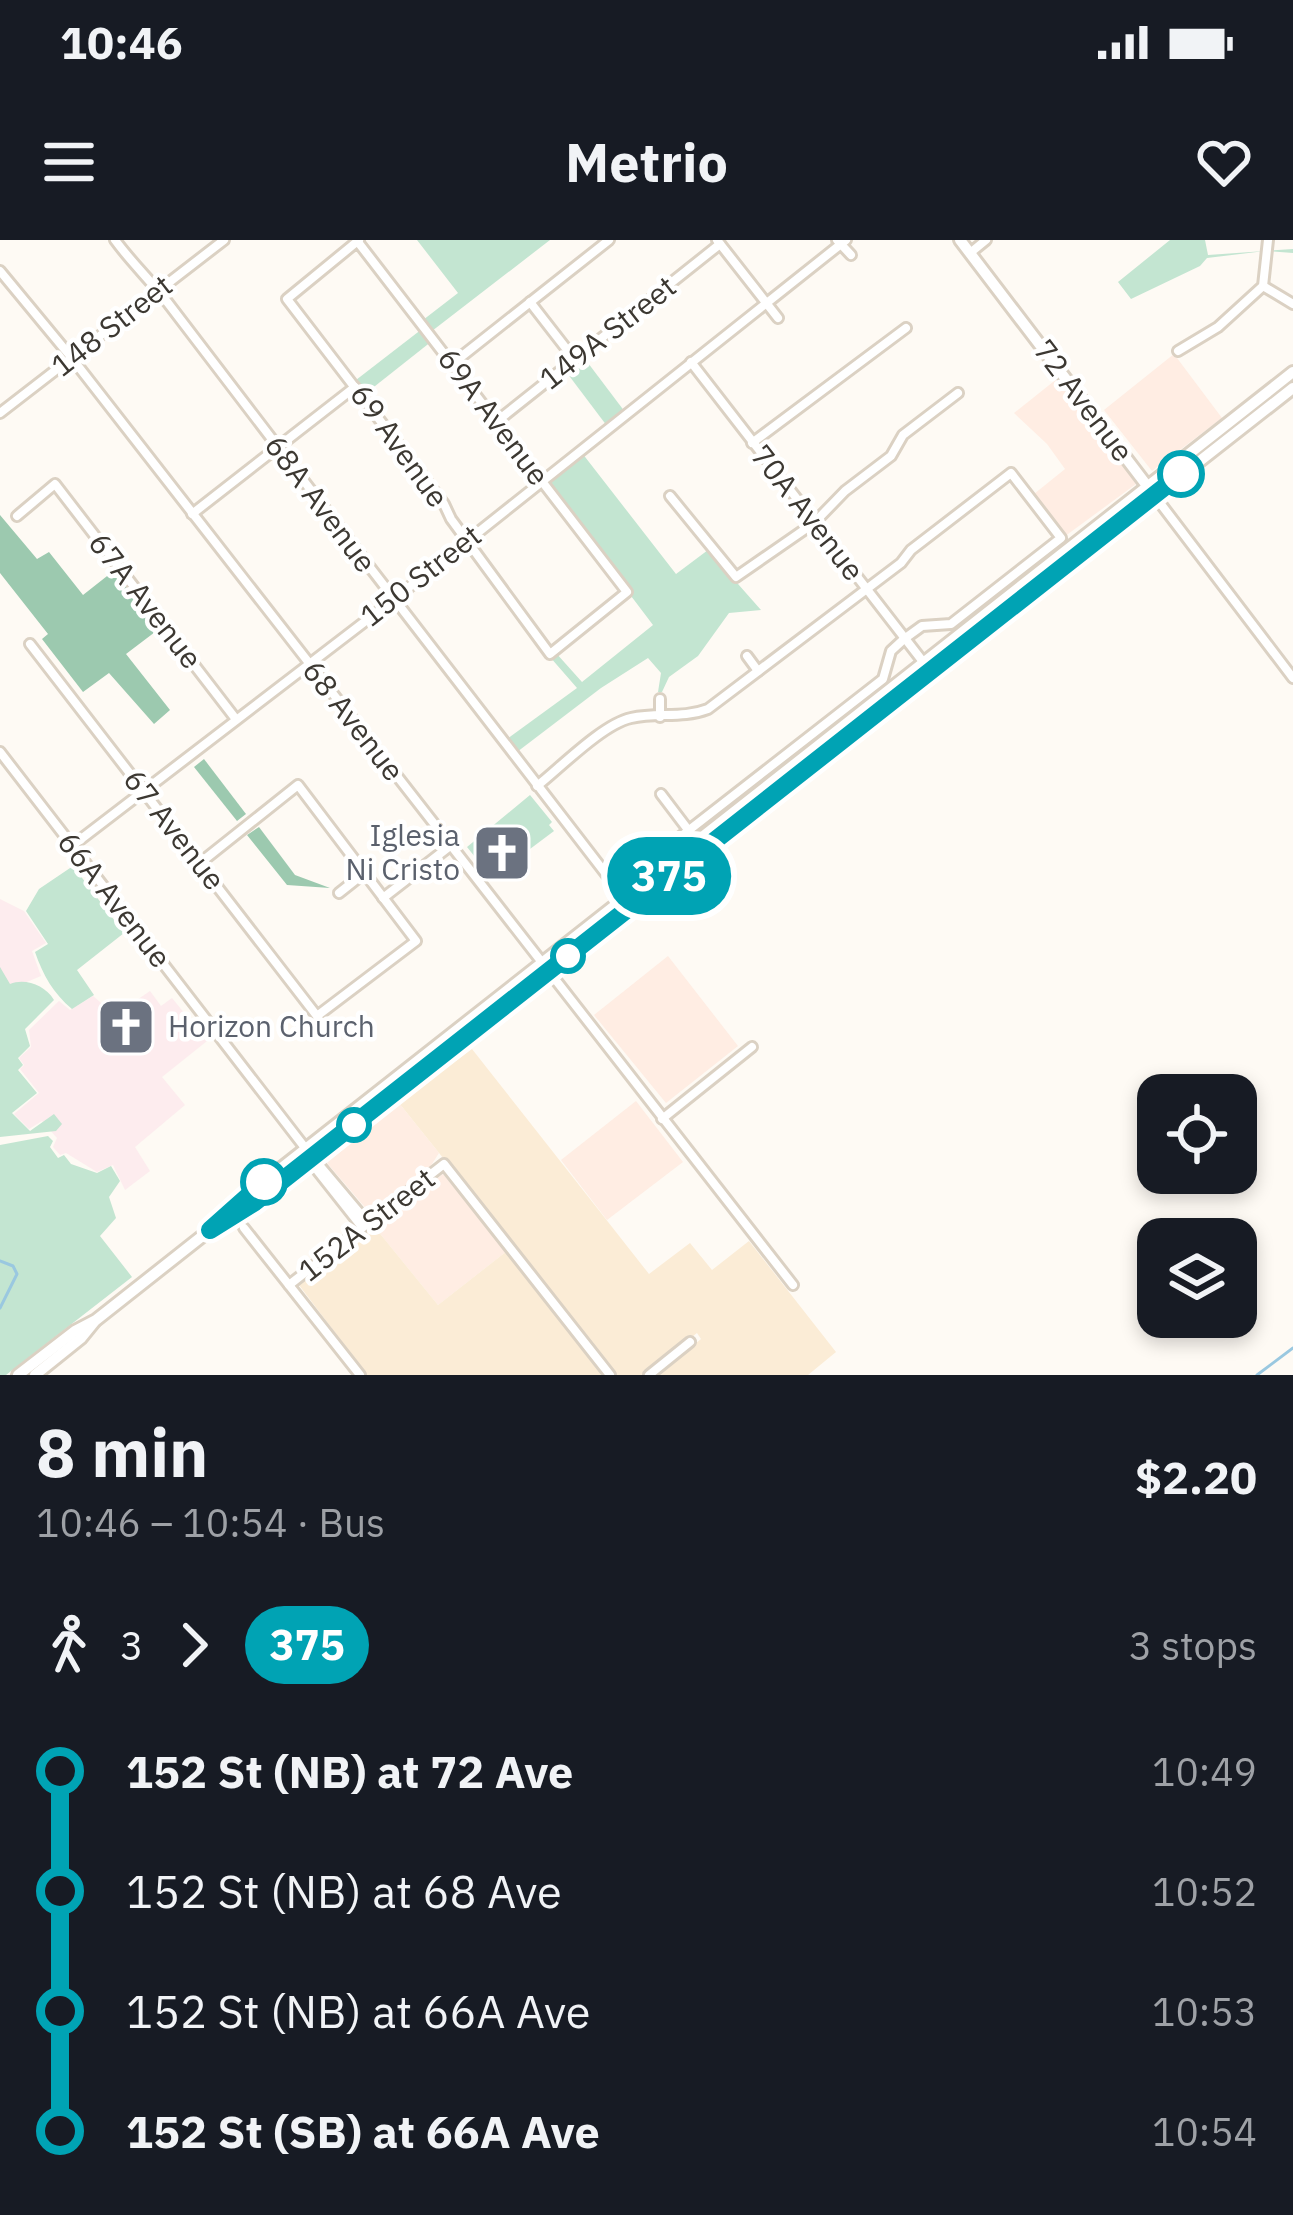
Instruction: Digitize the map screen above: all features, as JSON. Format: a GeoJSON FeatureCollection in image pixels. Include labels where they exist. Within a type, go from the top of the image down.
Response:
{"type":"FeatureCollection","features":[{"type":"Feature","properties":{"kind":"main road","name":"72 Avenue"},"geometry":{"type":"LineString","coordinates":[[959,240],[1150,490]]}},
{"type":"Feature","properties":{"kind":"main road"},"geometry":{"type":"LineString","coordinates":[[545,969],[891,701],[1293,372]]}},
{"type":"Feature","properties":{"kind":"main road"},"geometry":{"type":"LineString","coordinates":[[18,1375],[210,1230],[234,1218],[923,663],[1293,388]]}},
{"type":"Feature","properties":{"kind":"main road"},"geometry":{"type":"LineString","coordinates":[[891,701],[923,663]]}},
{"type":"Feature","properties":{"kind":"main road"},"geometry":{"type":"LineString","coordinates":[[35,1375],[82,1338],[96,1320]]}},
{"type":"Feature","properties":{"kind":"street","name":"68A Avenue"},"geometry":{"type":"LineString","coordinates":[[115,240],[616,887],[689,831]]}},
{"type":"Feature","properties":{"kind":"street","name":"148 Street"},"geometry":{"type":"LineString","coordinates":[[0,413],[6,402],[224,240]]}},
{"type":"Feature","properties":{"kind":"street"},"geometry":{"type":"LineString","coordinates":[[452,364],[609,240]]}},
{"type":"Feature","properties":{"kind":"street"},"geometry":{"type":"LineString","coordinates":[[970,254],[986,240]]}},
{"type":"Feature","properties":{"kind":"street"},"geometry":{"type":"LineString","coordinates":[[1178,351],[1238,312],[1263,286],[1268,240]]}},
{"type":"Feature","properties":{"kind":"street","name":"69A Avenue"},"geometry":{"type":"LineString","coordinates":[[359,241],[627,592],[550,654]]}},
{"type":"Feature","properties":{"kind":"street","name":"69 Avenue"},"geometry":{"type":"LineString","coordinates":[[359,241],[286,299],[444,504],[550,654]]}},
{"type":"Feature","properties":{"kind":"street"},"geometry":{"type":"LineString","coordinates":[[841,241],[851,256]]}},
{"type":"Feature","properties":{"kind":"street","name":"150 Street"},"geometry":{"type":"LineString","coordinates":[[72,846],[467,542],[841,241]]}},
{"type":"Feature","properties":{"kind":"street"},"geometry":{"type":"LineString","coordinates":[[719,242],[778,318]]}},
{"type":"Feature","properties":{"kind":"street","name":"149A Street"},"geometry":{"type":"LineString","coordinates":[[496,422],[719,242]]}},
{"type":"Feature","properties":{"kind":"street"},"geometry":{"type":"LineString","coordinates":[[365,251],[373,243]]}},
{"type":"Feature","properties":{"kind":"street","name":"68 Avenue"},"geometry":{"type":"LineString","coordinates":[[0,272],[793,1285]]}},
{"type":"Feature","properties":{"kind":"street"},"geometry":{"type":"LineString","coordinates":[[1263,286],[1293,304]]}},
{"type":"Feature","properties":{"kind":"street"},"geometry":{"type":"LineString","coordinates":[[530,302],[574,360]]}},
{"type":"Feature","properties":{"kind":"street"},"geometry":{"type":"LineString","coordinates":[[752,443],[906,328]]}},
{"type":"Feature","properties":{"kind":"street","name":"70A Avenue"},"geometry":{"type":"LineString","coordinates":[[691,362],[923,663]]}},
{"type":"Feature","properties":{"kind":"street"},"geometry":{"type":"LineString","coordinates":[[192,514],[355,386]]}},
{"type":"Feature","properties":{"kind":"street"},"geometry":{"type":"LineString","coordinates":[[670,496],[736,577],[814,523],[845,491],[891,456],[903,436],[958,393]]}},
{"type":"Feature","properties":{"kind":"street"},"geometry":{"type":"LineString","coordinates":[[537,785],[617,723],[633,717],[688,716],[708,709],[1011,473],[1061,538],[951,624],[922,626],[904,639],[891,651],[882,681],[689,831],[661,794]]}},
{"type":"Feature","properties":{"kind":"street","name":"67A Avenue"},"geometry":{"type":"LineString","coordinates":[[16,516],[55,484],[235,718]]}},
{"type":"Feature","properties":{"kind":"street","name":"72 Avenue"},"geometry":{"type":"LineString","coordinates":[[1150,490],[1293,678]]}},
{"type":"Feature","properties":{"kind":"street","name":"67 Avenue"},"geometry":{"type":"LineString","coordinates":[[30,644],[316,1016],[416,941],[383,898]]}},
{"type":"Feature","properties":{"kind":"street"},"geometry":{"type":"LineString","coordinates":[[747,656],[758,670]]}},
{"type":"Feature","properties":{"kind":"street"},"geometry":{"type":"LineString","coordinates":[[660,699],[660,717]]}},
{"type":"Feature","properties":{"kind":"street","name":"66A Avenue"},"geometry":{"type":"LineString","coordinates":[[0,752],[311,1156],[317,1170],[365,1225]]}},
{"type":"Feature","properties":{"kind":"street"},"geometry":{"type":"LineString","coordinates":[[200,862],[298,785],[383,898],[450,846]]}},
{"type":"Feature","properties":{"kind":"street"},"geometry":{"type":"LineString","coordinates":[[339,893],[363,874]]}},
{"type":"Feature","properties":{"kind":"street"},"geometry":{"type":"LineString","coordinates":[[662,1119],[752,1047]]}},
{"type":"Feature","properties":{"kind":"street","name":"152A Street"},"geometry":{"type":"LineString","coordinates":[[289,1285],[445,1164],[610,1375]]}},
{"type":"Feature","properties":{"kind":"street"},"geometry":{"type":"LineString","coordinates":[[244,1228],[360,1375]]}},
{"type":"Feature","properties":{"kind":"street"},"geometry":{"type":"LineString","coordinates":[[649,1375],[690,1342]]}},
{"type":"Feature","properties":{"kind":"shaded area"},"geometry":{"type":"Polygon","coordinates":[[[1174,354],[1222,418],[1152,471],[1104,410],[1174,354]]]}},
{"type":"Feature","properties":{"kind":"shaded area"},"geometry":{"type":"Polygon","coordinates":[[[1058,378],[1136,484],[1064,537],[1034,494],[1065,469],[1014,413],[1058,378]]]}},
{"type":"Feature","properties":{"kind":"shaded area"},"geometry":{"type":"Polygon","coordinates":[[[0,899],[24,911],[46,943],[32,951],[41,976],[10,989],[0,981],[0,899]]]}},
{"type":"Feature","properties":{"kind":"shaded area"},"geometry":{"type":"Polygon","coordinates":[[[668,956],[738,1046],[666,1103],[594,1015],[668,956]]]}},
{"type":"Feature","properties":{"kind":"shaded area"},"geometry":{"type":"Polygon","coordinates":[[[150,991],[161,1006],[172,998],[207,1041],[162,1077],[185,1105],[135,1147],[150,1171],[125,1190],[113,1165],[97,1172],[66,1153],[60,1155],[53,1147],[57,1138],[42,1121],[29,1129],[14,1114],[39,1093],[20,1069],[24,1065],[19,1058],[31,1047],[29,1030],[59,1001],[70,1010],[93,996],[115,1015],[150,991]]]}},
{"type":"Feature","properties":{"kind":"shaded area"},"geometry":{"type":"Polygon","coordinates":[[[472,1049],[649,1274],[690,1243],[712,1270],[749,1241],[836,1352],[808,1375],[657,1375],[701,1339],[697,1333],[643,1375],[617,1375],[399,1103],[472,1049]]]}},
{"type":"Feature","properties":{"kind":"shaded area"},"geometry":{"type":"Polygon","coordinates":[[[636,1101],[683,1162],[607,1220],[561,1160],[636,1101]]]}},
{"type":"Feature","properties":{"kind":"shaded area"},"geometry":{"type":"Polygon","coordinates":[[[399,1103],[439,1153],[430,1167],[369,1212],[327,1163],[399,1103]]]}},
{"type":"Feature","properties":{"kind":"shaded area"},"geometry":{"type":"Polygon","coordinates":[[[443,1174],[507,1251],[438,1305],[373,1225],[443,1174]]]}},
{"type":"Feature","properties":{"kind":"shaded area"},"geometry":{"type":"Polygon","coordinates":[[[373,1225],[438,1305],[507,1251],[604,1375],[367,1375],[299,1285],[373,1225]]]}},
{"type":"Feature","properties":{"kind":"green space"},"geometry":{"type":"Polygon","coordinates":[[[417,240],[550,240],[432,331],[423,320],[458,293],[417,240]]]}},
{"type":"Feature","properties":{"kind":"green space"},"geometry":{"type":"Polygon","coordinates":[[[1170,240],[1205,240],[1208,255],[1293,249],[1293,253],[1265,251],[1207,258],[1200,266],[1131,299],[1118,282],[1170,240]]]}},
{"type":"Feature","properties":{"kind":"green space"},"geometry":{"type":"Polygon","coordinates":[[[422,329],[432,341],[365,394],[356,380],[422,329]]]}},
{"type":"Feature","properties":{"kind":"green space"},"geometry":{"type":"Polygon","coordinates":[[[582,355],[625,412],[607,426],[564,369],[582,355]]]}},
{"type":"Feature","properties":{"kind":"green space"},"geometry":{"type":"Polygon","coordinates":[[[582,453],[676,574],[708,550],[761,610],[729,613],[698,656],[669,677],[662,692],[658,692],[661,673],[648,658],[517,752],[507,739],[577,688],[550,657],[556,653],[582,682],[653,625],[544,481],[582,453]]]}},
{"type":"Feature","properties":{"kind":"green space"},"geometry":{"type":"Polygon","coordinates":[[[0,515],[37,559],[49,552],[83,595],[116,569],[155,632],[126,654],[170,710],[154,724],[109,673],[83,692],[42,639],[48,634],[0,573],[0,515]]]}},
{"type":"Feature","properties":{"kind":"green space"},"geometry":{"type":"Polygon","coordinates":[[[204,759],[246,814],[237,821],[194,767],[204,759]]]}},
{"type":"Feature","properties":{"kind":"green space"},"geometry":{"type":"Polygon","coordinates":[[[530,795],[554,831],[522,855],[503,832],[479,850],[487,862],[483,867],[467,847],[530,795]]]}},
{"type":"Feature","properties":{"kind":"green space"},"geometry":{"type":"Polygon","coordinates":[[[259,827],[295,875],[330,888],[287,885],[247,835],[259,827]]]}},
{"type":"Feature","properties":{"kind":"green space"},"geometry":{"type":"Polygon","coordinates":[[[73,866],[124,933],[77,970],[94,995],[72,1009],[41,968],[35,952],[48,944],[26,911],[39,889],[73,866]]]}},
{"type":"Feature","properties":{"kind":"green space"},"geometry":{"type":"Polygon","coordinates":[[[0,967],[10,984],[34,984],[54,1000],[25,1029],[30,1046],[18,1058],[23,1065],[18,1070],[37,1093],[12,1113],[30,1131],[54,1114],[62,1124],[56,1131],[0,1137],[0,967]]]}},
{"type":"Feature","properties":{"kind":"green space"},"geometry":{"type":"Polygon","coordinates":[[[48,1136],[58,1158],[64,1155],[71,1164],[97,1173],[111,1166],[120,1181],[109,1197],[116,1218],[100,1236],[132,1277],[0,1375],[0,1145],[48,1136]]]}},
{"type":"Feature","properties":{"kind":"waterway"},"geometry":{"type":"LineString","coordinates":[[0,1261],[13,1266],[17,1274],[0,1308]]}},
{"type":"Feature","properties":{"kind":"waterway"},"geometry":{"type":"LineString","coordinates":[[1257,1375],[1293,1348]]}},
{"type":"Feature","properties":{"kind":"bus line","name":"375"},"geometry":{"type":"LineString","coordinates":[[264,1182],[210,1230],[255,1202],[1181,474]]}},
{"type":"Feature","properties":{"kind":"place","name":"Iglesia Ni Cristo"},"geometry":{"type":"Point","coordinates":[502,853]}},
{"type":"Feature","properties":{"kind":"place","name":"Horizon Church"},"geometry":{"type":"Point","coordinates":[126,1027]}}]}
